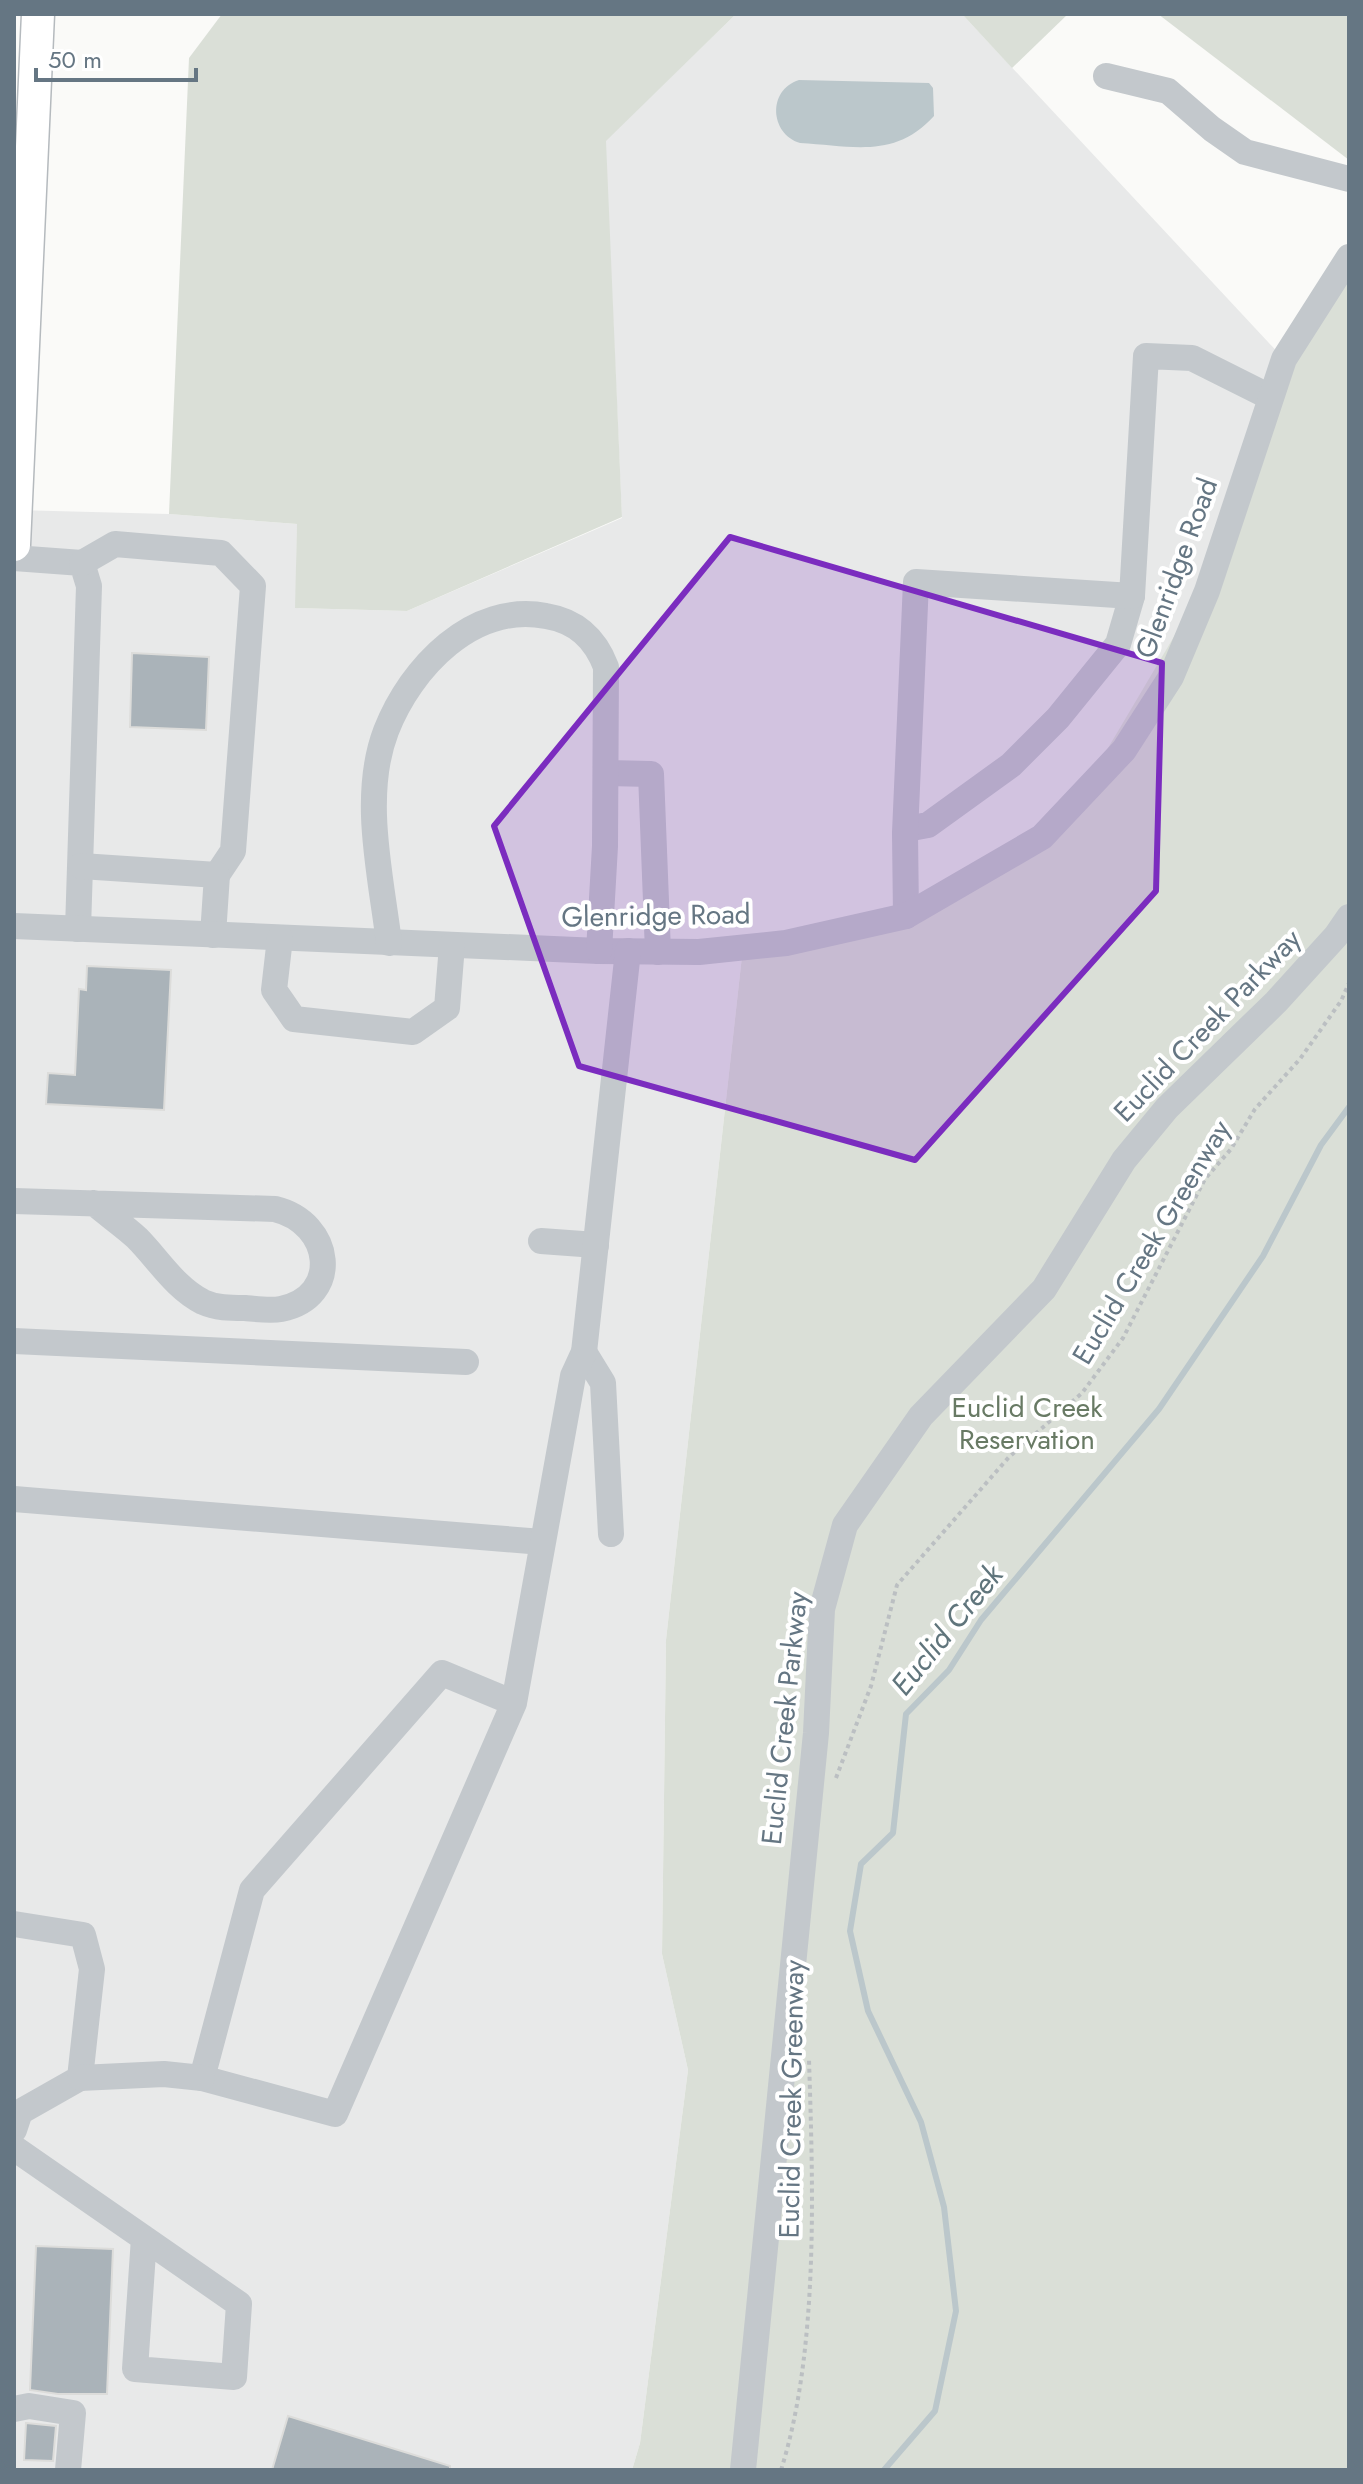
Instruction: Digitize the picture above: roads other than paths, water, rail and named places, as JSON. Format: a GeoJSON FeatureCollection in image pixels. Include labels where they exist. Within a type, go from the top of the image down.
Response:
{"type":"FeatureCollection","features":[{"type":"Feature","properties":{"kind":"main road"},"geometry":{"type":"LineString","coordinates":[[14,545],[38,14]]}},
{"type":"Feature","properties":{"kind":"street"},"geometry":{"type":"LineString","coordinates":[[1106,76],[1168,91],[1212,129],[1245,152],[1349,179]]}},
{"type":"Feature","properties":{"kind":"street","name":"Glenridge Road"},"geometry":{"type":"LineString","coordinates":[[14,926],[599,951],[699,952],[786,943],[906,916],[1042,837],[1124,750],[1171,677],[1207,591],[1284,359],[1349,257]]}},
{"type":"Feature","properties":{"kind":"street"},"geometry":{"type":"LineString","coordinates":[[906,829],[928,825],[1011,765],[1058,718],[1118,644],[1132,596],[1146,356],[1192,358],[1270,397]]}},
{"type":"Feature","properties":{"kind":"street"},"geometry":{"type":"LineString","coordinates":[[14,558],[82,563],[115,544],[221,553],[253,586],[233,851],[217,875],[213,935]]}},
{"type":"Feature","properties":{"kind":"street"},"geometry":{"type":"LineString","coordinates":[[78,929],[89,586],[82,563]]}},
{"type":"Feature","properties":{"kind":"street"},"geometry":{"type":"LineString","coordinates":[[906,916],[906,829],[916,582],[1132,596]]}},
{"type":"Feature","properties":{"kind":"street"},"geometry":{"type":"LineString","coordinates":[[389,943],[375,808],[386,732],[415,678],[446,645],[480,622],[523,611],[567,619],[598,645],[606,667],[607,773],[599,951]]}},
{"type":"Feature","properties":{"kind":"street"},"geometry":{"type":"LineString","coordinates":[[607,773],[651,774],[658,952]]}},
{"type":"Feature","properties":{"kind":"street"},"geometry":{"type":"LineString","coordinates":[[81,866],[217,875]]}},
{"type":"Feature","properties":{"kind":"street","name":"Euclid Creek Parkway"},"geometry":{"type":"LineString","coordinates":[[743,2470],[816,1733],[822,1609],[845,1525],[921,1416],[1044,1289],[1124,1160],[1167,1108],[1276,1002],[1336,936],[1349,917]]}},
{"type":"Feature","properties":{"kind":"street"},"geometry":{"type":"LineString","coordinates":[[280,938],[274,990],[294,1019],[413,1032],[447,1008],[452,945]]}},
{"type":"Feature","properties":{"kind":"street"},"geometry":{"type":"LineString","coordinates":[[14,2130],[20,2112],[80,2078],[164,2074],[202,2078],[335,2114],[514,1703],[573,1376],[584,1352],[628,951]]}},
{"type":"Feature","properties":{"kind":"street"},"geometry":{"type":"LineString","coordinates":[[14,1201],[94,1203],[275,1209],[293,1214],[307,1224],[318,1239],[322,1273],[314,1290],[298,1303],[280,1310],[222,1307],[203,1302],[182,1288],[136,1237],[94,1203]]}},
{"type":"Feature","properties":{"kind":"street"},"geometry":{"type":"LineString","coordinates":[[541,1241],[596,1245]]}},
{"type":"Feature","properties":{"kind":"street"},"geometry":{"type":"LineString","coordinates":[[14,1341],[466,1362]]}},
{"type":"Feature","properties":{"kind":"street"},"geometry":{"type":"LineString","coordinates":[[584,1352],[603,1383],[611,1534]]}},
{"type":"Feature","properties":{"kind":"street"},"geometry":{"type":"LineString","coordinates":[[14,1499],[542,1542]]}},
{"type":"Feature","properties":{"kind":"street"},"geometry":{"type":"LineString","coordinates":[[202,2078],[252,1890],[442,1673],[514,1703]]}},
{"type":"Feature","properties":{"kind":"street"},"geometry":{"type":"LineString","coordinates":[[14,1924],[83,1935],[92,1969],[80,2078]]}},
{"type":"Feature","properties":{"kind":"street"},"geometry":{"type":"LineString","coordinates":[[14,2148],[144,2238],[239,2304],[234,2377],[135,2369],[144,2238]]}},
{"type":"Feature","properties":{"kind":"street"},"geometry":{"type":"LineString","coordinates":[[14,2409],[29,2406],[73,2413],[68,2470]]}},
{"type":"Feature","properties":{"kind":"waterway","name":"Euclid Creek"},"geometry":{"type":"LineString","coordinates":[[884,2470],[935,2411],[956,2311],[944,2207],[921,2122],[868,2011],[850,1931],[861,1864],[893,1833],[906,1714],[949,1670],[981,1620],[1159,1409],[1263,1256],[1321,1145],[1349,1107]]}},
{"type":"Feature","properties":{"kind":"park label","name":"Euclid Creek Reservation"},"geometry":{"type":"Point","coordinates":[1027,1423]}}]}
